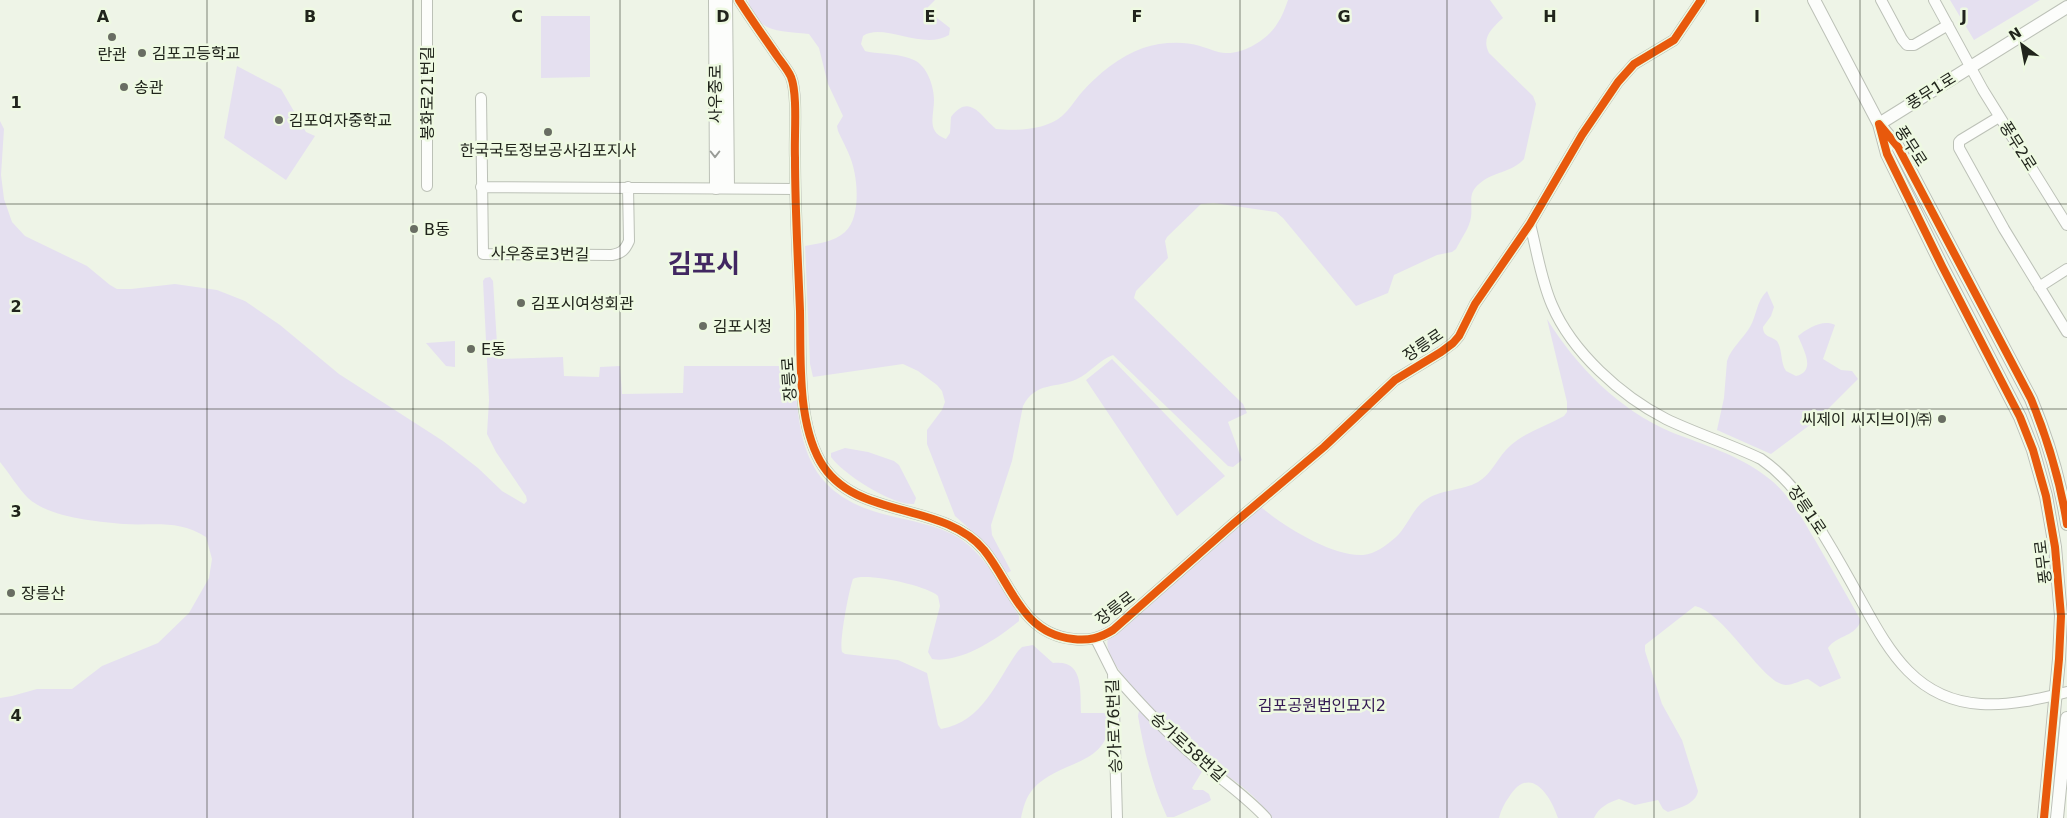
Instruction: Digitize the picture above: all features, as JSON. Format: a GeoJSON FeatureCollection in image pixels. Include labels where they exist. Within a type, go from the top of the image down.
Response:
{"type":"FeatureCollection","features":[{"type":"Feature","properties":{"kind":"street","name":"봉화로21번길"},"geometry":{"type":"LineString","coordinates":[[427,0],[427,186]]}},
{"type":"Feature","properties":{"kind":"street","name":"사우중로"},"geometry":{"type":"LineString","coordinates":[[715,0],[722,187]]}},
{"type":"Feature","properties":{"kind":"street","name":"사우중로"},"geometry":{"type":"LineString","coordinates":[[722,187],[726,0]]}},
{"type":"Feature","properties":{"kind":"street","name":"장릉로"},"geometry":{"type":"LineString","coordinates":[[739,0],[791,78],[794,90],[795,188],[803,393],[810,435],[820,461],[837,482],[849,490],[876,502],[949,525],[968,535],[992,561],[1028,617],[1042,630],[1063,638],[1096,639],[1114,630],[1128,618],[1233,524],[1324,447],[1395,380],[1453,343],[1459,336],[1475,304],[1530,224],[1582,135],[1618,82],[1634,64],[1674,40],[1701,0]]}},
{"type":"Feature","properties":{"kind":"street","name":"풍무로"},"geometry":{"type":"LineString","coordinates":[[1814,0],[1879,124],[1898,147],[2024,385],[2063,474],[2067,524]]}},
{"type":"Feature","properties":{"kind":"street"},"geometry":{"type":"LineString","coordinates":[[1881,0],[1907,45],[1914,45],[1948,25]]}},
{"type":"Feature","properties":{"kind":"street","name":"풍무2로"},"geometry":{"type":"LineString","coordinates":[[1934,0],[1999,117],[2067,225]]}},
{"type":"Feature","properties":{"kind":"street","name":"풍무1로"},"geometry":{"type":"LineString","coordinates":[[1971,68],[2067,6]]}},
{"type":"Feature","properties":{"kind":"street","name":"풍무1로"},"geometry":{"type":"LineString","coordinates":[[1879,124],[2067,12]]}},
{"type":"Feature","properties":{"kind":"street"},"geometry":{"type":"LineString","coordinates":[[481,98],[481,187],[795,188]]}},
{"type":"Feature","properties":{"kind":"street"},"geometry":{"type":"LineString","coordinates":[[1999,117],[1961,140],[1958,145],[1988,202],[2067,332]]}},
{"type":"Feature","properties":{"kind":"street","name":"풍무로"},"geometry":{"type":"LineString","coordinates":[[1879,124],[1887,154],[1942,266],[2008,392],[2033,450],[2051,519],[2060,584],[2062,694],[2044,818]]}},
{"type":"Feature","properties":{"kind":"street","name":"사우중로3번길"},"geometry":{"type":"LineString","coordinates":[[481,187],[483,254],[612,255],[626,249],[629,241],[628,187]]}},
{"type":"Feature","properties":{"kind":"street","name":"장릉1로"},"geometry":{"type":"LineString","coordinates":[[1530,224],[1551,303],[1563,326],[1585,354],[1610,381],[1652,411],[1761,459],[1788,481],[1807,506],[1884,642],[1911,675],[1948,698],[1980,704],[2001,704],[2062,694]]}},
{"type":"Feature","properties":{"kind":"street"},"geometry":{"type":"LineString","coordinates":[[2039,287],[2067,269]]}},
{"type":"Feature","properties":{"kind":"street","name":"승가로76번길"},"geometry":{"type":"LineString","coordinates":[[1096,639],[1113,673],[1117,818]]}},
{"type":"Feature","properties":{"kind":"street","name":"승가로58번길"},"geometry":{"type":"LineString","coordinates":[[1113,673],[1160,724],[1196,758],[1234,788],[1266,818]]}},
{"type":"Feature","properties":{"kind":"street"},"geometry":{"type":"LineString","coordinates":[[2057,818],[2067,718]]}},
{"type":"Feature","properties":{"kind":"green space"},"geometry":{"type":"Polygon","coordinates":[[[748,0],[935,0],[928,7],[928,11],[950,28],[949,35],[939,39],[927,40],[881,32],[871,33],[863,36],[861,44],[865,51],[903,56],[914,60],[923,67],[933,89],[933,128],[940,136],[946,139],[950,133],[951,117],[964,107],[975,109],[996,129],[1013,130],[1040,127],[1055,121],[1065,113],[1102,72],[1134,51],[1143,48],[1157,44],[1179,43],[1193,44],[1223,53],[1233,53],[1248,48],[1262,40],[1273,30],[1288,0],[1490,0],[1503,18],[1487,38],[1486,43],[1489,53],[1533,96],[1536,104],[1524,159],[1514,167],[1484,180],[1475,188],[1471,199],[1470,221],[1456,249],[1452,252],[1437,255],[1394,275],[1388,293],[1356,306],[1276,212],[1214,203],[1201,204],[1167,237],[1165,241],[1168,258],[1136,291],[1134,298],[1243,404],[1247,413],[1228,422],[1242,460],[1233,467],[1228,466],[1113,355],[1077,379],[1040,389],[1028,398],[1023,406],[1012,461],[991,525],[992,535],[1011,571],[1007,573],[984,542],[955,516],[927,444],[927,430],[942,410],[945,402],[942,391],[937,385],[918,371],[903,364],[813,377],[810,364],[805,246],[836,238],[850,226],[855,210],[857,191],[855,173],[838,131],[837,126],[843,116],[828,84],[819,48],[809,34],[780,31],[764,25],[752,11],[748,0]]]}},
{"type":"Feature","properties":{"kind":"green space"},"geometry":{"type":"Polygon","coordinates":[[[1950,0],[2040,0],[1974,40],[1950,0]]]}},
{"type":"Feature","properties":{"kind":"green space"},"geometry":{"type":"Polygon","coordinates":[[[541,16],[590,16],[590,77],[541,78],[541,16]]]}},
{"type":"Feature","properties":{"kind":"green space"},"geometry":{"type":"Polygon","coordinates":[[[237,66],[281,89],[306,132],[315,136],[286,180],[224,138],[237,66]]]}},
{"type":"Feature","properties":{"kind":"green space"},"geometry":{"type":"Polygon","coordinates":[[[0,121],[4,129],[1,175],[4,199],[12,222],[25,236],[87,266],[117,289],[175,284],[217,290],[245,301],[280,325],[339,374],[443,441],[478,468],[502,491],[524,504],[527,501],[526,496],[496,452],[487,434],[489,400],[483,281],[485,278],[490,277],[493,281],[498,359],[563,357],[564,376],[599,377],[600,367],[620,366],[622,394],[683,393],[684,366],[794,366],[803,441],[811,461],[822,478],[838,493],[859,506],[933,527],[959,538],[969,545],[986,563],[1019,616],[1019,621],[1011,628],[967,654],[943,660],[932,659],[928,652],[940,606],[938,596],[910,584],[860,577],[853,579],[849,594],[843,627],[842,652],[845,654],[898,660],[927,673],[938,725],[941,729],[956,725],[978,709],[995,687],[1018,651],[1022,647],[1033,645],[1053,663],[1063,663],[1075,671],[1080,686],[1081,713],[1108,713],[1108,730],[1103,743],[1094,753],[1044,779],[1033,789],[1025,803],[1021,818],[0,818],[0,698],[37,689],[72,689],[102,666],[158,643],[189,613],[209,578],[212,559],[206,537],[186,528],[166,524],[100,522],[48,510],[28,498],[0,462],[0,121]]]}},
{"type":"Feature","properties":{"kind":"green space"},"geometry":{"type":"Polygon","coordinates":[[[1767,291],[1774,307],[1763,330],[1766,335],[1777,341],[1786,371],[1796,376],[1806,369],[1807,359],[1798,336],[1816,325],[1830,323],[1835,325],[1823,359],[1841,370],[1852,371],[1858,379],[1818,419],[1771,454],[1717,430],[1724,398],[1727,361],[1731,352],[1750,327],[1763,295],[1767,291]]]}},
{"type":"Feature","properties":{"kind":"green space","name":"김포공원법인묘지2"},"geometry":{"type":"Polygon","coordinates":[[[1547,319],[1585,370],[1616,399],[1652,423],[1721,451],[1756,469],[1782,490],[1815,540],[1860,619],[1857,628],[1835,641],[1828,648],[1841,678],[1820,687],[1808,679],[1789,685],[1777,682],[1766,674],[1719,621],[1707,611],[1695,606],[1645,645],[1645,651],[1662,704],[1682,740],[1698,791],[1694,799],[1686,805],[1668,812],[1663,809],[1658,800],[1635,805],[1619,799],[1604,806],[1594,818],[1558,818],[1545,792],[1532,783],[1524,783],[1517,787],[1509,797],[1499,818],[1272,818],[1250,793],[1196,751],[1146,703],[1117,666],[1109,651],[1108,639],[1261,507],[1282,523],[1323,546],[1351,554],[1363,555],[1376,551],[1396,537],[1416,509],[1430,497],[1472,485],[1483,479],[1502,454],[1517,440],[1564,416],[1567,412],[1567,402],[1547,319]]]}},
{"type":"Feature","properties":{"kind":"green space"},"geometry":{"type":"Polygon","coordinates":[[[455,341],[455,367],[446,366],[426,343],[455,341]]]}},
{"type":"Feature","properties":{"kind":"green space"},"geometry":{"type":"Polygon","coordinates":[[[1112,359],[1225,476],[1177,516],[1086,380],[1112,359]]]}},
{"type":"Feature","properties":{"kind":"green space"},"geometry":{"type":"Polygon","coordinates":[[[845,448],[868,452],[894,461],[899,465],[916,498],[914,504],[894,500],[869,488],[846,472],[831,457],[831,453],[845,448]]]}},
{"type":"Feature","properties":{"kind":"green space"},"geometry":{"type":"Polygon","coordinates":[[[1139,711],[1142,711],[1203,770],[1192,788],[1194,790],[1203,790],[1209,794],[1211,800],[1174,817],[1167,817],[1149,767],[1138,716],[1139,711]]]}},
{"type":"Feature","properties":{"kind":"cycle path"},"geometry":{"type":"LineString","coordinates":[[739,0],[788,72],[793,85],[802,388],[807,427],[820,461],[835,480],[854,493],[876,502],[945,523],[966,534],[984,550],[1020,606],[1030,618],[1042,628],[1056,635],[1084,640],[1099,637],[1113,630],[1324,447],[1395,380],[1453,343],[1459,336],[1475,304],[1530,224],[1582,135],[1618,82],[1634,64],[1674,40],[1701,0]]}},
{"type":"Feature","properties":{"kind":"cycle path"},"geometry":{"type":"LineString","coordinates":[[2044,818],[2059,659],[2061,616],[2055,547],[2046,496],[2033,450],[2020,417],[1887,154],[1879,124],[1898,147],[2031,399],[2053,460],[2067,524]]}},
{"type":"Feature","properties":{"kind":"place","name":"란관"},"geometry":{"type":"Point","coordinates":[112,37]}},
{"type":"Feature","properties":{"kind":"place","name":"김포고등학교"},"geometry":{"type":"Point","coordinates":[142,53]}},
{"type":"Feature","properties":{"kind":"place","name":"송관"},"geometry":{"type":"Point","coordinates":[124,87]}},
{"type":"Feature","properties":{"kind":"place","name":"김포여자중학교"},"geometry":{"type":"Point","coordinates":[279,120]}},
{"type":"Feature","properties":{"kind":"place","name":"한국국토정보공사김포지사"},"geometry":{"type":"Point","coordinates":[548,132]}},
{"type":"Feature","properties":{"kind":"place","name":"B동"},"geometry":{"type":"Point","coordinates":[414,229]}},
{"type":"Feature","properties":{"kind":"place","name":"김포시여성회관"},"geometry":{"type":"Point","coordinates":[521,303]}},
{"type":"Feature","properties":{"kind":"place","name":"김포시청"},"geometry":{"type":"Point","coordinates":[703,326]}},
{"type":"Feature","properties":{"kind":"place","name":"E동"},"geometry":{"type":"Point","coordinates":[471,349]}},
{"type":"Feature","properties":{"kind":"place","name":"씨제이 씨지브이)㈜"},"geometry":{"type":"Point","coordinates":[1942,419]}},
{"type":"Feature","properties":{"kind":"place","name":"장릉산"},"geometry":{"type":"Point","coordinates":[11,593]}},
{"type":"Feature","properties":{"kind":"district","name":"김포시"},"geometry":{"type":"Point","coordinates":[704,264]}}]}
